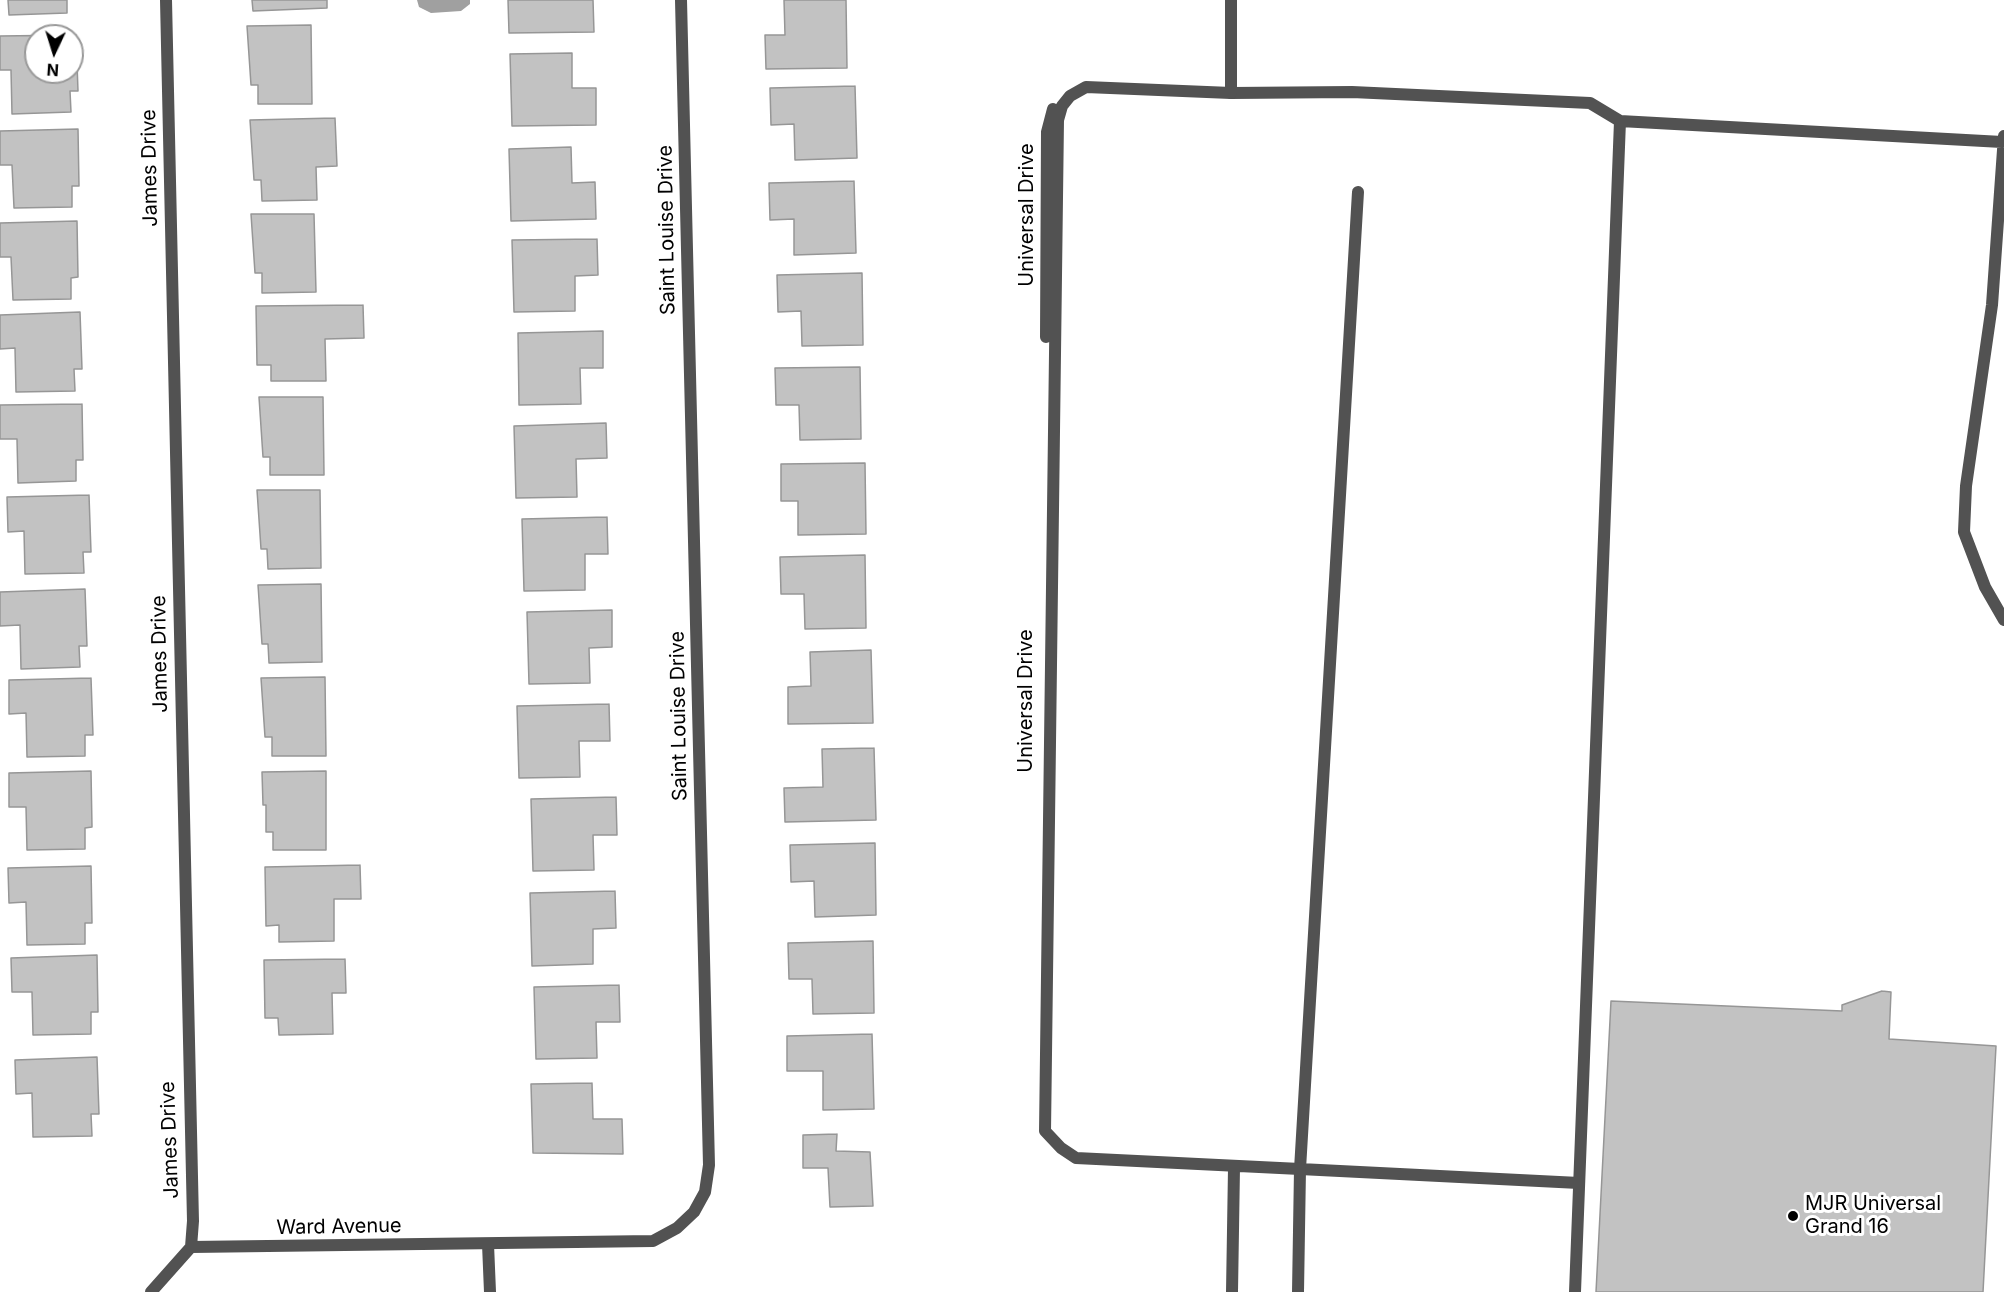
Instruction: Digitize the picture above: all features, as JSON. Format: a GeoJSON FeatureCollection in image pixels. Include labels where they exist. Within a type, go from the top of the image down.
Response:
{"type":"FeatureCollection","features":[{"type":"Feature","properties":{"kind":"street","name":"James Drive"},"geometry":{"type":"LineString","coordinates":[[166,0],[191,1247]]}},
{"type":"Feature","properties":{"kind":"street","name":"Saint Louise Drive"},"geometry":{"type":"LineString","coordinates":[[488,1244],[653,1241],[677,1228],[694,1212],[705,1192],[708,1174],[681,0]]}},
{"type":"Feature","properties":{"kind":"street"},"geometry":{"type":"LineString","coordinates":[[1231,93],[1232,0]]}},
{"type":"Feature","properties":{"kind":"street","name":"Universal Drive"},"geometry":{"type":"LineString","coordinates":[[1579,1183],[1239,1168],[1076,1158],[1061,1148],[1045,1131],[1058,120],[1062,106],[1070,96],[1086,87],[1231,93],[1352,92],[1590,103],[1620,121]]}},
{"type":"Feature","properties":{"kind":"street"},"geometry":{"type":"LineString","coordinates":[[1575,1292],[1620,121],[2003,139],[1992,305],[1966,486],[1964,532],[1985,587],[2004,620]]}},
{"type":"Feature","properties":{"kind":"street"},"geometry":{"type":"LineString","coordinates":[[1298,1292],[1300,1170],[1358,192]]}},
{"type":"Feature","properties":{"kind":"street"},"geometry":{"type":"LineString","coordinates":[[1232,1292],[1239,1168]]}},
{"type":"Feature","properties":{"kind":"street","name":"Ward Avenue"},"geometry":{"type":"LineString","coordinates":[[191,1247],[488,1244]]}},
{"type":"Feature","properties":{"kind":"street"},"geometry":{"type":"LineString","coordinates":[[488,1244],[490,1292]]}},
{"type":"Feature","properties":{"kind":"street"},"geometry":{"type":"LineString","coordinates":[[151,1292],[191,1247]]}},
{"type":"Feature","properties":{"kind":"shaded area"},"geometry":{"type":"Polygon","coordinates":[[[417,0],[470,0],[470,4],[461,11],[431,13],[419,7],[417,0]]]}},
{"type":"Feature","properties":{"kind":"building"},"geometry":{"type":"Polygon","coordinates":[[[8,0],[67,0],[67,13],[9,15],[8,0]]]}},
{"type":"Feature","properties":{"kind":"building"},"geometry":{"type":"Polygon","coordinates":[[[252,0],[327,0],[327,8],[253,11],[252,0]]]}},
{"type":"Feature","properties":{"kind":"building"},"geometry":{"type":"Polygon","coordinates":[[[508,0],[593,0],[594,32],[509,33],[508,0]]]}},
{"type":"Feature","properties":{"kind":"building"},"geometry":{"type":"Polygon","coordinates":[[[784,0],[846,0],[847,68],[766,69],[765,35],[785,35],[784,0]]]}},
{"type":"Feature","properties":{"kind":"building"},"geometry":{"type":"Polygon","coordinates":[[[311,25],[312,104],[258,104],[258,85],[251,85],[247,26],[311,25]]]}},
{"type":"Feature","properties":{"kind":"building"},"geometry":{"type":"Polygon","coordinates":[[[0,36],[24,36],[24,84],[78,84],[78,91],[70,91],[71,112],[12,114],[11,70],[0,70],[0,36]]]}},
{"type":"Feature","properties":{"kind":"building"},"geometry":{"type":"Polygon","coordinates":[[[572,53],[572,88],[596,88],[596,125],[512,126],[510,54],[572,53]]]}},
{"type":"Feature","properties":{"kind":"building"},"geometry":{"type":"Polygon","coordinates":[[[855,86],[857,158],[795,160],[794,124],[771,125],[770,88],[855,86]]]}},
{"type":"Feature","properties":{"kind":"building"},"geometry":{"type":"Polygon","coordinates":[[[335,118],[337,166],[316,167],[317,200],[262,201],[261,180],[254,180],[250,120],[335,118]]]}},
{"type":"Feature","properties":{"kind":"building"},"geometry":{"type":"Polygon","coordinates":[[[78,129],[79,186],[72,186],[72,207],[14,208],[12,165],[0,165],[0,131],[78,129]]]}},
{"type":"Feature","properties":{"kind":"building"},"geometry":{"type":"Polygon","coordinates":[[[571,147],[572,183],[595,182],[596,219],[511,221],[509,149],[571,147]]]}},
{"type":"Feature","properties":{"kind":"building"},"geometry":{"type":"Polygon","coordinates":[[[854,181],[856,253],[794,255],[794,219],[770,220],[769,183],[854,181]]]}},
{"type":"Feature","properties":{"kind":"building"},"geometry":{"type":"Polygon","coordinates":[[[251,214],[314,214],[316,292],[262,293],[262,273],[255,273],[251,214]]]}},
{"type":"Feature","properties":{"kind":"building"},"geometry":{"type":"Polygon","coordinates":[[[77,221],[78,277],[71,278],[71,299],[13,300],[11,257],[0,257],[0,223],[77,221]]]}},
{"type":"Feature","properties":{"kind":"building"},"geometry":{"type":"Polygon","coordinates":[[[597,239],[598,275],[575,276],[575,311],[514,312],[512,240],[597,239]]]}},
{"type":"Feature","properties":{"kind":"building"},"geometry":{"type":"Polygon","coordinates":[[[862,273],[863,345],[802,346],[801,311],[778,312],[777,275],[862,273]]]}},
{"type":"Feature","properties":{"kind":"building"},"geometry":{"type":"Polygon","coordinates":[[[363,305],[364,338],[325,339],[326,381],[271,381],[271,365],[257,365],[256,306],[363,305]]]}},
{"type":"Feature","properties":{"kind":"building"},"geometry":{"type":"Polygon","coordinates":[[[80,312],[82,369],[74,369],[75,391],[16,392],[15,348],[0,349],[0,315],[80,312]]]}},
{"type":"Feature","properties":{"kind":"building"},"geometry":{"type":"Polygon","coordinates":[[[603,331],[603,368],[580,368],[581,404],[519,405],[518,333],[603,331]]]}},
{"type":"Feature","properties":{"kind":"building"},"geometry":{"type":"Polygon","coordinates":[[[860,367],[861,439],[800,440],[799,405],[776,405],[775,368],[860,367]]]}},
{"type":"Feature","properties":{"kind":"building"},"geometry":{"type":"Polygon","coordinates":[[[259,397],[323,397],[324,475],[270,475],[270,457],[263,457],[259,397]]]}},
{"type":"Feature","properties":{"kind":"building"},"geometry":{"type":"Polygon","coordinates":[[[82,404],[83,460],[76,460],[76,481],[18,483],[17,439],[0,439],[0,405],[82,404]]]}},
{"type":"Feature","properties":{"kind":"building"},"geometry":{"type":"Polygon","coordinates":[[[606,423],[607,458],[576,459],[577,497],[516,498],[514,426],[606,423]]]}},
{"type":"Feature","properties":{"kind":"building"},"geometry":{"type":"Polygon","coordinates":[[[865,463],[866,534],[798,535],[798,501],[781,501],[781,464],[865,463]]]}},
{"type":"Feature","properties":{"kind":"building"},"geometry":{"type":"Polygon","coordinates":[[[257,490],[320,490],[321,568],[268,569],[267,549],[261,549],[257,490]]]}},
{"type":"Feature","properties":{"kind":"building"},"geometry":{"type":"Polygon","coordinates":[[[89,495],[91,552],[83,552],[84,573],[25,574],[24,531],[8,532],[7,497],[89,495]]]}},
{"type":"Feature","properties":{"kind":"building"},"geometry":{"type":"Polygon","coordinates":[[[607,517],[608,554],[585,554],[585,590],[524,591],[522,519],[607,517]]]}},
{"type":"Feature","properties":{"kind":"building"},"geometry":{"type":"Polygon","coordinates":[[[865,555],[866,628],[805,629],[804,594],[781,594],[780,557],[865,555]]]}},
{"type":"Feature","properties":{"kind":"building"},"geometry":{"type":"Polygon","coordinates":[[[321,584],[322,662],[269,663],[268,644],[262,644],[258,585],[321,584]]]}},
{"type":"Feature","properties":{"kind":"building"},"geometry":{"type":"Polygon","coordinates":[[[85,589],[87,646],[79,646],[80,667],[21,669],[20,625],[0,626],[0,592],[85,589]]]}},
{"type":"Feature","properties":{"kind":"building"},"geometry":{"type":"Polygon","coordinates":[[[612,610],[612,647],[589,648],[590,683],[529,684],[527,612],[612,610]]]}},
{"type":"Feature","properties":{"kind":"building"},"geometry":{"type":"Polygon","coordinates":[[[871,650],[873,723],[788,724],[788,687],[811,686],[810,652],[871,650]]]}},
{"type":"Feature","properties":{"kind":"building"},"geometry":{"type":"Polygon","coordinates":[[[325,677],[326,756],[272,756],[272,737],[265,737],[261,678],[325,677]]]}},
{"type":"Feature","properties":{"kind":"building"},"geometry":{"type":"Polygon","coordinates":[[[91,678],[93,735],[85,735],[85,756],[27,757],[26,713],[9,714],[9,680],[91,678]]]}},
{"type":"Feature","properties":{"kind":"building"},"geometry":{"type":"Polygon","coordinates":[[[609,704],[610,741],[579,741],[580,777],[519,778],[517,706],[609,704]]]}},
{"type":"Feature","properties":{"kind":"building"},"geometry":{"type":"Polygon","coordinates":[[[874,748],[876,820],[785,822],[784,788],[823,787],[822,749],[874,748]]]}},
{"type":"Feature","properties":{"kind":"building"},"geometry":{"type":"Polygon","coordinates":[[[91,771],[92,827],[85,828],[85,849],[27,850],[26,807],[9,807],[9,773],[91,771]]]}},
{"type":"Feature","properties":{"kind":"building"},"geometry":{"type":"Polygon","coordinates":[[[326,771],[326,850],[273,850],[273,832],[266,832],[262,772],[326,771]]]}},
{"type":"Feature","properties":{"kind":"building"},"geometry":{"type":"Polygon","coordinates":[[[616,797],[617,835],[593,835],[594,870],[533,871],[531,799],[616,797]]]}},
{"type":"Feature","properties":{"kind":"building"},"geometry":{"type":"Polygon","coordinates":[[[875,843],[876,915],[815,917],[814,881],[791,882],[790,845],[875,843]]]}},
{"type":"Feature","properties":{"kind":"building"},"geometry":{"type":"Polygon","coordinates":[[[360,865],[361,899],[334,899],[334,941],[279,942],[279,925],[266,926],[265,867],[360,865]]]}},
{"type":"Feature","properties":{"kind":"building"},"geometry":{"type":"Polygon","coordinates":[[[91,866],[92,923],[85,923],[85,944],[27,945],[26,902],[9,903],[8,868],[91,866]]]}},
{"type":"Feature","properties":{"kind":"building"},"geometry":{"type":"Polygon","coordinates":[[[615,891],[616,928],[593,929],[593,964],[532,966],[530,893],[615,891]]]}},
{"type":"Feature","properties":{"kind":"building"},"geometry":{"type":"Polygon","coordinates":[[[873,941],[874,1013],[813,1014],[812,979],[789,979],[788,943],[873,941]]]}},
{"type":"Feature","properties":{"kind":"building"},"geometry":{"type":"Polygon","coordinates":[[[97,955],[98,1012],[91,1012],[91,1034],[33,1035],[32,992],[12,992],[11,958],[97,955]]]}},
{"type":"Feature","properties":{"kind":"building"},"geometry":{"type":"Polygon","coordinates":[[[345,959],[346,993],[332,993],[333,1034],[279,1035],[278,1018],[265,1018],[264,960],[345,959]]]}},
{"type":"Feature","properties":{"kind":"building"},"geometry":{"type":"Polygon","coordinates":[[[619,985],[620,1022],[596,1022],[597,1058],[536,1059],[534,987],[619,985]]]}},
{"type":"Feature","properties":{"kind":"building","name":"MJR Universal Grand 16"},"geometry":{"type":"Polygon","coordinates":[[[1882,991],[1891,992],[1889,1039],[1996,1046],[1983,1292],[1596,1292],[1611,1001],[1842,1011],[1842,1005],[1882,991]]]}},
{"type":"Feature","properties":{"kind":"building"},"geometry":{"type":"Polygon","coordinates":[[[872,1034],[874,1109],[823,1110],[823,1071],[787,1071],[787,1036],[872,1034]]]}},
{"type":"Feature","properties":{"kind":"building"},"geometry":{"type":"Polygon","coordinates":[[[97,1057],[99,1114],[91,1114],[92,1136],[33,1137],[32,1093],[16,1094],[15,1060],[97,1057]]]}},
{"type":"Feature","properties":{"kind":"building"},"geometry":{"type":"Polygon","coordinates":[[[592,1083],[593,1119],[622,1119],[623,1154],[533,1153],[531,1084],[592,1083]]]}},
{"type":"Feature","properties":{"kind":"building"},"geometry":{"type":"Polygon","coordinates":[[[837,1134],[836,1151],[870,1152],[873,1206],[830,1207],[828,1168],[803,1168],[803,1135],[837,1134]]]}},
{"type":"Feature","properties":{"kind":"place","name":"MJR Universal Grand 16"},"geometry":{"type":"Point","coordinates":[1793,1216]}}]}
